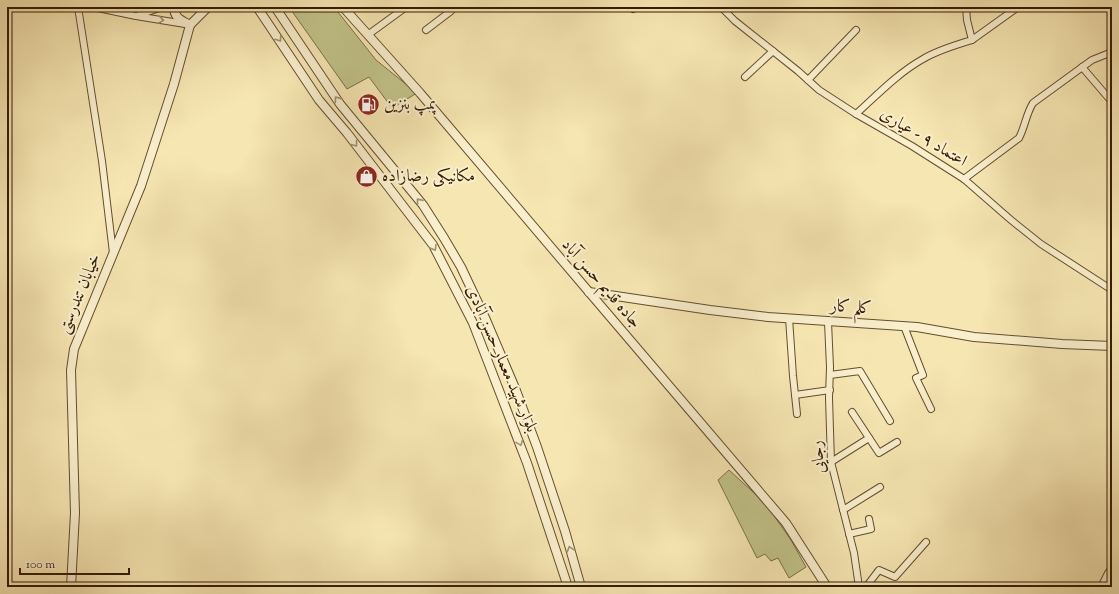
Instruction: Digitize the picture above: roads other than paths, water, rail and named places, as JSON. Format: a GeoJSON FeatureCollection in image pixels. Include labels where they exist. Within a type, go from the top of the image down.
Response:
{"type":"FeatureCollection","features":[{"type":"Feature","properties":{"kind":"street"},"geometry":{"type":"LineString","coordinates":[[78,7],[102,162],[113,254]]}},
{"type":"Feature","properties":{"kind":"street"},"geometry":{"type":"LineString","coordinates":[[93,7],[190,25]]}},
{"type":"Feature","properties":{"kind":"street"},"geometry":{"type":"LineString","coordinates":[[136,16],[162,7]]}},
{"type":"Feature","properties":{"kind":"street"},"geometry":{"type":"LineString","coordinates":[[174,7],[174,14],[190,25]]}},
{"type":"Feature","properties":{"kind":"street"},"geometry":{"type":"LineString","coordinates":[[190,25],[208,7]]}},
{"type":"Feature","properties":{"kind":"street","name":"بلوار شهید معمار حسن آبادی"},"geometry":{"type":"LineString","coordinates":[[257,7],[319,100],[347,133],[433,245],[473,323],[527,463],[568,587]]}},
{"type":"Feature","properties":{"kind":"street","name":"بلوار شهید معمار حسن آبادی"},"geometry":{"type":"LineString","coordinates":[[275,7],[340,104],[423,205],[461,267],[486,320],[515,388],[537,447],[565,531],[581,587]]}},
{"type":"Feature","properties":{"kind":"street","name":"جاده قدیم حسن آباد"},"geometry":{"type":"LineString","coordinates":[[344,7],[430,104],[786,523],[827,587]]}},
{"type":"Feature","properties":{"kind":"street"},"geometry":{"type":"LineString","coordinates":[[369,34],[406,7]]}},
{"type":"Feature","properties":{"kind":"street"},"geometry":{"type":"LineString","coordinates":[[426,30],[451,11],[448,7]]}},
{"type":"Feature","properties":{"kind":"street","name":"اعتماد ۹ - عیاری"},"geometry":{"type":"LineString","coordinates":[[721,7],[735,21],[819,90],[964,179],[1041,244],[1112,290]]}},
{"type":"Feature","properties":{"kind":"street"},"geometry":{"type":"LineString","coordinates":[[966,7],[967,20],[972,40]]}},
{"type":"Feature","properties":{"kind":"street"},"geometry":{"type":"LineString","coordinates":[[856,114],[912,65],[932,54],[972,40],[1018,7]]}},
{"type":"Feature","properties":{"kind":"street","name":"خیابان تندرستی"},"geometry":{"type":"LineString","coordinates":[[71,587],[75,513],[71,370],[72,359],[77,341],[141,186],[174,84],[190,25]]}},
{"type":"Feature","properties":{"kind":"street"},"geometry":{"type":"LineString","coordinates":[[808,80],[856,30]]}},
{"type":"Feature","properties":{"kind":"street"},"geometry":{"type":"LineString","coordinates":[[745,77],[773,51]]}},
{"type":"Feature","properties":{"kind":"street"},"geometry":{"type":"LineString","coordinates":[[964,179],[1019,138],[1029,109],[1033,104],[1092,60],[1112,52]]}},
{"type":"Feature","properties":{"kind":"street"},"geometry":{"type":"LineString","coordinates":[[1082,67],[1112,102]]}},
{"type":"Feature","properties":{"kind":"street","name":"کلم کار"},"geometry":{"type":"LineString","coordinates":[[589,292],[710,310],[828,322],[917,327],[974,337],[1062,344],[1112,346]]}},
{"type":"Feature","properties":{"kind":"street"},"geometry":{"type":"LineString","coordinates":[[789,318],[797,414]]}},
{"type":"Feature","properties":{"kind":"street","name":"رجایی"},"geometry":{"type":"LineString","coordinates":[[828,322],[831,462],[849,534],[859,587]]}},
{"type":"Feature","properties":{"kind":"street"},"geometry":{"type":"LineString","coordinates":[[904,326],[923,374],[916,378],[931,409]]}},
{"type":"Feature","properties":{"kind":"street"},"geometry":{"type":"LineString","coordinates":[[830,375],[860,371],[890,421]]}},
{"type":"Feature","properties":{"kind":"street"},"geometry":{"type":"LineString","coordinates":[[795,395],[830,390]]}},
{"type":"Feature","properties":{"kind":"street"},"geometry":{"type":"LineString","coordinates":[[852,412],[879,453],[897,442]]}},
{"type":"Feature","properties":{"kind":"street"},"geometry":{"type":"LineString","coordinates":[[831,462],[869,438]]}},
{"type":"Feature","properties":{"kind":"street"},"geometry":{"type":"LineString","coordinates":[[843,510],[880,487]]}},
{"type":"Feature","properties":{"kind":"street"},"geometry":{"type":"LineString","coordinates":[[849,534],[871,529],[869,519]]}},
{"type":"Feature","properties":{"kind":"street"},"geometry":{"type":"LineString","coordinates":[[866,587],[879,570],[895,577],[926,542]]}},
{"type":"Feature","properties":{"kind":"street"},"geometry":{"type":"LineString","coordinates":[[1101,587],[1112,568]]}},
{"type":"Feature","properties":{"kind":"place","name":"پمپ بنزین"},"geometry":{"type":"Point","coordinates":[368,105]}},
{"type":"Feature","properties":{"kind":"place","name":"مکانیکی رضازاده"},"geometry":{"type":"Point","coordinates":[366,177]}}]}
